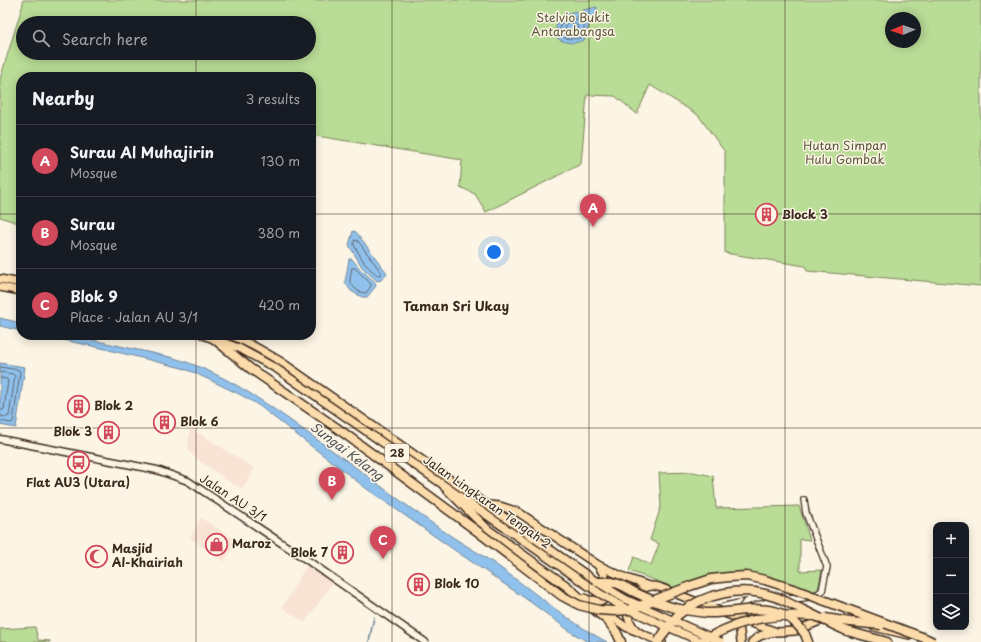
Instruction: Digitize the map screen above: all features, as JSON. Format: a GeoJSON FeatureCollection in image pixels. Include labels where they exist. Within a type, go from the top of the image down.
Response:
{"type":"FeatureCollection","features":[{"type":"Feature","properties":{"kind":"highway"},"geometry":{"type":"LineString","coordinates":[[0,279],[16,282]]}},
{"type":"Feature","properties":{"kind":"highway"},"geometry":{"type":"LineString","coordinates":[[0,287],[16,290]]}},
{"type":"Feature","properties":{"kind":"highway"},"geometry":{"type":"LineString","coordinates":[[215,340],[251,369],[338,428],[562,596],[579,605],[599,610],[629,610],[711,579],[747,576],[796,590],[933,642]]}},
{"type":"Feature","properties":{"kind":"highway","name":"Jalan Lingkaran Tengah 2"},"geometry":{"type":"LineString","coordinates":[[217,340],[239,348],[277,369],[599,593],[623,607],[701,642]]}},
{"type":"Feature","properties":{"kind":"highway","name":"Jalan Lingkaran Tengah 2"},"geometry":{"type":"LineString","coordinates":[[242,340],[283,363],[597,582],[625,599],[722,642]]}},
{"type":"Feature","properties":{"kind":"highway"},"geometry":{"type":"LineString","coordinates":[[446,487],[488,530],[626,627],[658,641],[666,628],[678,616],[693,605],[706,598],[736,591],[758,592],[775,597],[847,631],[887,642]]}},
{"type":"Feature","properties":{"kind":"highway"},"geometry":{"type":"LineString","coordinates":[[488,505],[500,506],[518,512],[598,565],[626,578],[649,586],[659,586],[737,618],[777,632]]}},
{"type":"Feature","properties":{"kind":"highway"},"geometry":{"type":"LineString","coordinates":[[589,600],[601,601],[605,599],[610,590],[598,565]]}},
{"type":"Feature","properties":{"kind":"highway"},"geometry":{"type":"LineString","coordinates":[[597,582],[615,583],[646,598],[681,609],[707,613],[766,609],[779,612],[794,620],[799,625],[808,642]]}},
{"type":"Feature","properties":{"kind":"highway"},"geometry":{"type":"LineString","coordinates":[[637,632],[629,621],[627,614],[628,604],[633,595],[639,590],[649,586]]}},
{"type":"Feature","properties":{"kind":"highway"},"geometry":{"type":"LineString","coordinates":[[568,587],[608,621],[617,633],[621,642]]}},
{"type":"Feature","properties":{"kind":"highway"},"geometry":{"type":"LineString","coordinates":[[701,642],[735,625],[768,617],[790,615],[822,617],[850,622],[893,626]]}},
{"type":"Feature","properties":{"kind":"highway"},"geometry":{"type":"LineString","coordinates":[[752,642],[764,634],[795,631],[832,616],[938,642]]}},
{"type":"Feature","properties":{"kind":"highway"},"geometry":{"type":"LineString","coordinates":[[737,618],[741,642]]}},
{"type":"Feature","properties":{"kind":"main road","name":"Jalan AU 3/1"},"geometry":{"type":"LineString","coordinates":[[0,439],[157,470],[188,481],[307,560],[425,642]]}},
{"type":"Feature","properties":{"kind":"street"},"geometry":{"type":"LineString","coordinates":[[707,605],[721,600],[750,595],[810,598],[822,590],[827,567],[806,513],[804,500]]}},
{"type":"Feature","properties":{"kind":"street"},"geometry":{"type":"LineString","coordinates":[[737,618],[742,605],[746,602],[767,595]]}},
{"type":"Feature","properties":{"kind":"shaded area"},"geometry":{"type":"Polygon","coordinates":[[[190,428],[253,467],[254,470],[244,486],[241,488],[231,483],[192,455],[188,449],[190,428]]]}},
{"type":"Feature","properties":{"kind":"shaded area"},"geometry":{"type":"Polygon","coordinates":[[[201,518],[237,541],[224,562],[190,538],[201,518]]]}},
{"type":"Feature","properties":{"kind":"shaded area"},"geometry":{"type":"Polygon","coordinates":[[[307,565],[332,583],[305,623],[282,607],[307,565]]]}},
{"type":"Feature","properties":{"kind":"green space","name":"Hutan Simpan Hulu Gombak"},"geometry":{"type":"Polygon","coordinates":[[[23,0],[981,0],[981,286],[807,271],[805,266],[725,253],[725,152],[698,115],[650,85],[637,114],[615,96],[587,95],[581,164],[486,212],[475,194],[460,187],[462,160],[316,136],[316,72],[16,72],[16,222],[0,217],[0,79],[16,27],[16,60],[316,60],[316,16],[19,16],[23,0]]]}},
{"type":"Feature","properties":{"kind":"green space"},"geometry":{"type":"Polygon","coordinates":[[[693,472],[713,476],[716,508],[799,506],[810,540],[800,539],[800,571],[822,570],[818,590],[809,593],[740,574],[676,588],[629,571],[634,557],[651,565],[659,544],[650,540],[661,506],[659,473],[693,472]]]}},
{"type":"Feature","properties":{"kind":"green space"},"geometry":{"type":"Polygon","coordinates":[[[35,627],[38,640],[50,642],[0,642],[0,629],[35,627]]]}},
{"type":"Feature","properties":{"kind":"water"},"geometry":{"type":"Polygon","coordinates":[[[597,7],[597,14],[590,22],[584,40],[570,43],[557,38],[557,23],[563,16],[577,11],[577,17],[582,17],[583,10],[597,7]]]}},
{"type":"Feature","properties":{"kind":"water"},"geometry":{"type":"Polygon","coordinates":[[[353,231],[356,232],[387,273],[381,280],[377,281],[362,267],[349,245],[353,231]]]}},
{"type":"Feature","properties":{"kind":"water"},"geometry":{"type":"Polygon","coordinates":[[[349,259],[352,259],[361,270],[375,282],[376,286],[367,297],[362,297],[351,291],[345,282],[349,259]]]}},
{"type":"Feature","properties":{"kind":"water"},"geometry":{"type":"Polygon","coordinates":[[[0,318],[16,322],[16,330],[0,326],[0,318]]]}},
{"type":"Feature","properties":{"kind":"water"},"geometry":{"type":"Polygon","coordinates":[[[63,340],[93,340],[170,357],[191,364],[230,381],[284,416],[426,519],[495,564],[578,625],[607,642],[588,642],[571,632],[529,601],[367,489],[258,405],[241,395],[182,368],[63,340]]]}},
{"type":"Feature","properties":{"kind":"water"},"geometry":{"type":"Polygon","coordinates":[[[0,363],[25,367],[16,428],[0,425],[0,363]]]}},
{"type":"Feature","properties":{"kind":"waterway"},"geometry":{"type":"LineString","coordinates":[[369,642],[374,617]]}},
{"type":"Feature","properties":{"kind":"place","name":"Block 3"},"geometry":{"type":"Point","coordinates":[766,215]}},
{"type":"Feature","properties":{"kind":"place","name":"Surau Al Muhajirin"},"geometry":{"type":"Point","coordinates":[593,227]}},
{"type":"Feature","properties":{"kind":"place","name":"Blok 2"},"geometry":{"type":"Point","coordinates":[78,406]}},
{"type":"Feature","properties":{"kind":"place","name":"Blok 6"},"geometry":{"type":"Point","coordinates":[165,422]}},
{"type":"Feature","properties":{"kind":"place","name":"Blok 3"},"geometry":{"type":"Point","coordinates":[108,432]}},
{"type":"Feature","properties":{"kind":"place","name":"Flat AU3 (Utara)"},"geometry":{"type":"Point","coordinates":[78,462]}},
{"type":"Feature","properties":{"kind":"place","name":"Surau"},"geometry":{"type":"Point","coordinates":[332,500]}},
{"type":"Feature","properties":{"kind":"place","name":"Maroz"},"geometry":{"type":"Point","coordinates":[216,544]}},
{"type":"Feature","properties":{"kind":"place","name":"Blok 7"},"geometry":{"type":"Point","coordinates":[343,553]}},
{"type":"Feature","properties":{"kind":"place","name":"Masjid Al-Khairiah"},"geometry":{"type":"Point","coordinates":[97,556]}},
{"type":"Feature","properties":{"kind":"place","name":"Blok 9"},"geometry":{"type":"Point","coordinates":[383,559]}},
{"type":"Feature","properties":{"kind":"place","name":"Blok 10"},"geometry":{"type":"Point","coordinates":[419,584]}},
{"type":"Feature","properties":{"kind":"district","name":"Taman Sri Ukay"},"geometry":{"type":"Point","coordinates":[456,306]}},
{"type":"Feature","properties":{"kind":"park label","name":"Stelvio Bukit Antarabangsa"},"geometry":{"type":"Point","coordinates":[573,25]}},
{"type":"Feature","properties":{"kind":"water label","name":"Sungai Kelang"},"geometry":{"type":"Point","coordinates":[347,451]}}]}
